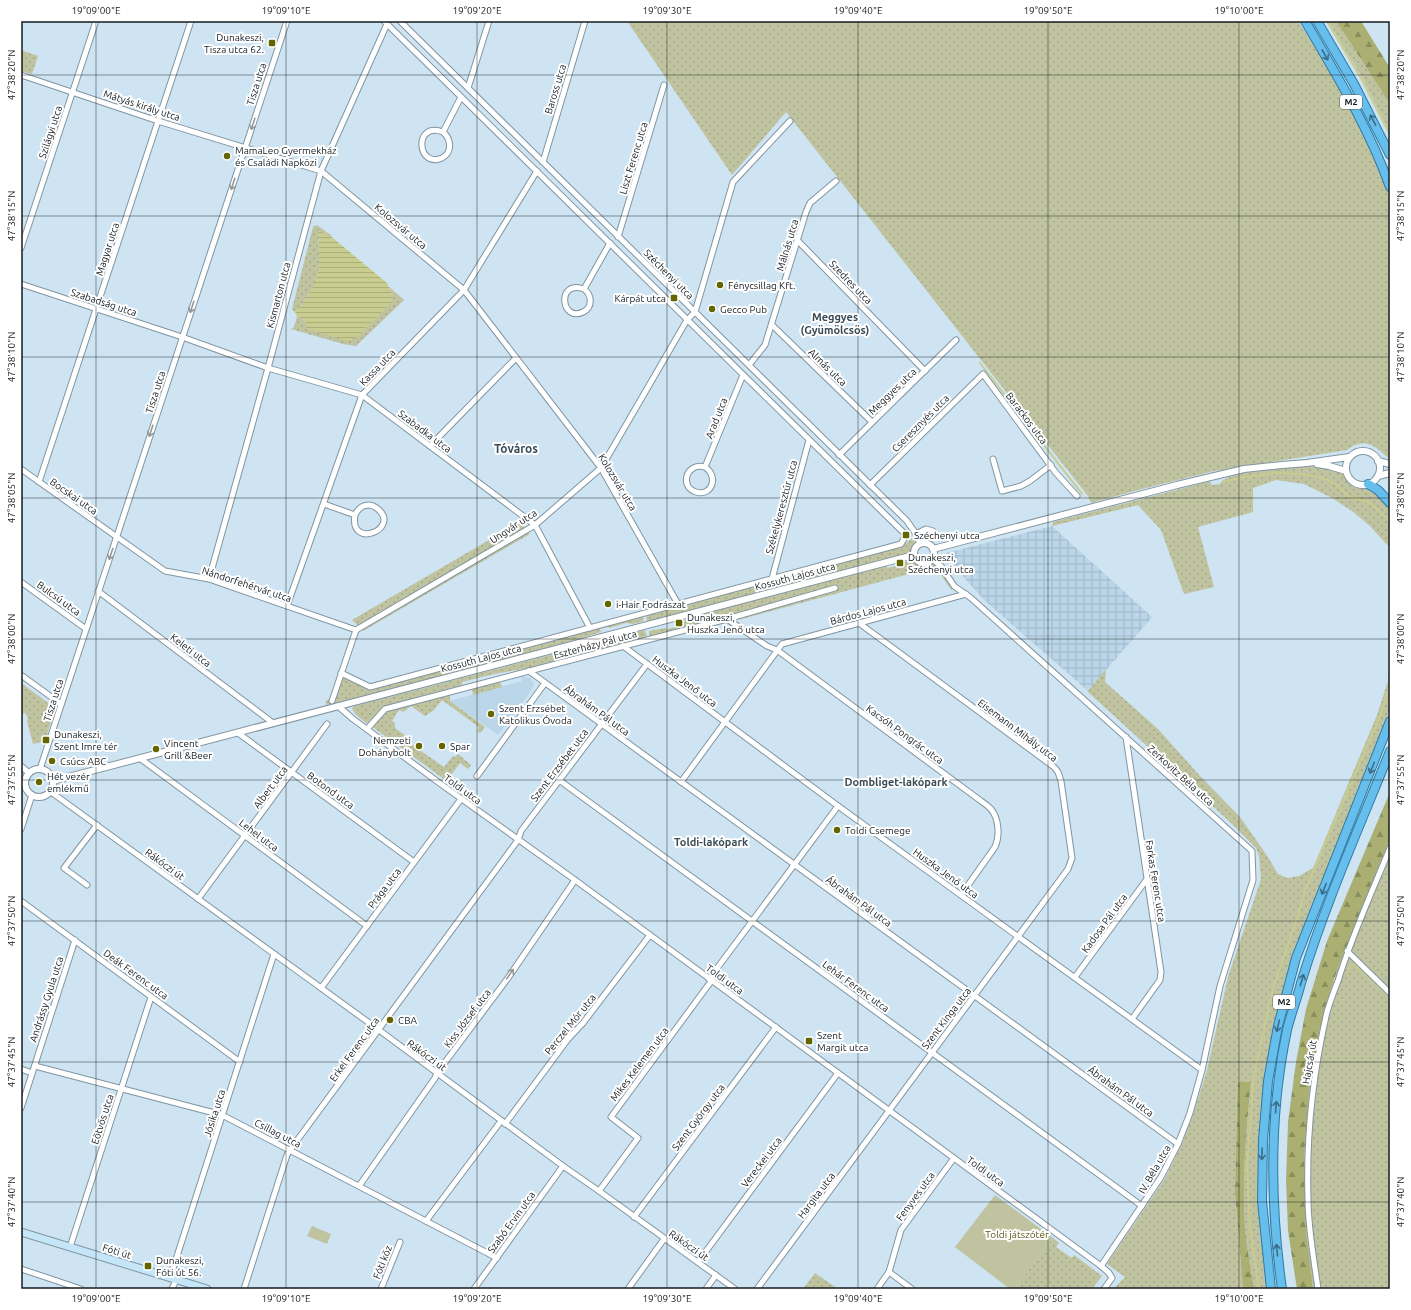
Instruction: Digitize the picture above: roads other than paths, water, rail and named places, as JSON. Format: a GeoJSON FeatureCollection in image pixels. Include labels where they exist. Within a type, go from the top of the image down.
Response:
{"type":"FeatureCollection","features":[{"type":"Feature","properties":{"kind":"highway","name":"M2"},"geometry":{"type":"LineString","coordinates":[[1305,21],[1357,115],[1390,187]]}},
{"type":"Feature","properties":{"kind":"highway","name":"M2"},"geometry":{"type":"LineString","coordinates":[[1317,21],[1354,84],[1390,155]]}},
{"type":"Feature","properties":{"kind":"highway"},"geometry":{"type":"LineString","coordinates":[[1368,484],[1378,490],[1390,503]]}},
{"type":"Feature","properties":{"kind":"highway","name":"M2"},"geometry":{"type":"LineString","coordinates":[[1271,1289],[1262,1201],[1263,1140],[1268,1081],[1278,1026],[1296,958],[1390,721]]}},
{"type":"Feature","properties":{"kind":"highway","name":"M2"},"geometry":{"type":"LineString","coordinates":[[1282,1289],[1274,1224],[1274,1139],[1278,1084],[1288,1029],[1308,960],[1325,911],[1390,752]]}},
{"type":"Feature","properties":{"kind":"main road","name":"Fóti út"},"geometry":{"type":"LineString","coordinates":[[21,1232],[207,1289]]}},
{"type":"Feature","properties":{"kind":"street","name":"Szilágyi utca"},"geometry":{"type":"LineString","coordinates":[[21,248],[96,21]]}},
{"type":"Feature","properties":{"kind":"street","name":"Magyar utca"},"geometry":{"type":"LineString","coordinates":[[39,482],[191,21]]}},
{"type":"Feature","properties":{"kind":"street","name":"Tisza utca"},"geometry":{"type":"LineString","coordinates":[[40,769],[287,21]]}},
{"type":"Feature","properties":{"kind":"street","name":"Széchenyi utca"},"geometry":{"type":"LineString","coordinates":[[400,21],[906,521],[916,534],[920,544]]}},
{"type":"Feature","properties":{"kind":"street"},"geometry":{"type":"LineString","coordinates":[[468,88],[488,21]]}},
{"type":"Feature","properties":{"kind":"street","name":"Baross utca"},"geometry":{"type":"LineString","coordinates":[[543,162],[585,21]]}},
{"type":"Feature","properties":{"kind":"street","name":"Széchenyi utca"},"geometry":{"type":"LineString","coordinates":[[386,22],[808,440],[904,533],[905,537]]}},
{"type":"Feature","properties":{"kind":"street","name":"Kismarton utca"},"geometry":{"type":"LineString","coordinates":[[209,579],[321,171],[386,22]]}},
{"type":"Feature","properties":{"kind":"street","name":"Mátyás király utca"},"geometry":{"type":"LineString","coordinates":[[21,75],[158,121],[245,147]]}},
{"type":"Feature","properties":{"kind":"street","name":"Liszt Ferenc utca"},"geometry":{"type":"LineString","coordinates":[[618,237],[664,85]]}},
{"type":"Feature","properties":{"kind":"street"},"geometry":{"type":"LineString","coordinates":[[443,132],[461,97]]}},
{"type":"Feature","properties":{"kind":"street"},"geometry":{"type":"LineString","coordinates":[[695,312],[733,182],[790,122]]}},
{"type":"Feature","properties":{"kind":"street"},"geometry":{"type":"LineString","coordinates":[[434,130],[443,132],[446,135],[450,145],[447,154],[438,159],[425,155],[421,146],[423,138],[434,130]]}},
{"type":"Feature","properties":{"kind":"street","name":"Kolozsvár utca"},"geometry":{"type":"LineString","coordinates":[[245,147],[321,171],[464,290],[601,468],[678,604]]}},
{"type":"Feature","properties":{"kind":"street","name":"Kassa utca"},"geometry":{"type":"LineString","coordinates":[[287,606],[362,395],[464,290],[537,171]]}},
{"type":"Feature","properties":{"kind":"street","name":"Málnás utca"},"geometry":{"type":"LineString","coordinates":[[749,365],[765,345],[797,240],[810,203],[836,181]]}},
{"type":"Feature","properties":{"kind":"street","name":"Szedres utca"},"geometry":{"type":"LineString","coordinates":[[797,240],[925,371]]}},
{"type":"Feature","properties":{"kind":"street"},"geometry":{"type":"LineString","coordinates":[[584,289],[610,243]]}},
{"type":"Feature","properties":{"kind":"street","name":"Szabadság utca"},"geometry":{"type":"LineString","coordinates":[[21,284],[182,337]]}},
{"type":"Feature","properties":{"kind":"street"},"geometry":{"type":"LineString","coordinates":[[571,289],[584,289],[590,296],[590,304],[585,311],[577,314],[573,313],[566,308],[564,299],[565,295],[571,289]]}},
{"type":"Feature","properties":{"kind":"street","name":"Ungvár utca"},"geometry":{"type":"LineString","coordinates":[[356,630],[535,525],[601,468],[687,320],[695,312]]}},
{"type":"Feature","properties":{"kind":"street","name":"Almás utca"},"geometry":{"type":"LineString","coordinates":[[772,324],[872,422]]}},
{"type":"Feature","properties":{"kind":"street","name":"Szabadka utca"},"geometry":{"type":"LineString","coordinates":[[182,337],[268,368],[362,395],[535,525],[590,628]]}},
{"type":"Feature","properties":{"kind":"street","name":"Meggyes utca"},"geometry":{"type":"LineString","coordinates":[[839,455],[956,340]]}},
{"type":"Feature","properties":{"kind":"street"},"geometry":{"type":"LineString","coordinates":[[430,446],[516,358]]}},
{"type":"Feature","properties":{"kind":"street","name":"Barackos utca"},"geometry":{"type":"LineString","coordinates":[[983,374],[1056,473],[1077,496]]}},
{"type":"Feature","properties":{"kind":"street","name":"Cseresznyés utca"},"geometry":{"type":"LineString","coordinates":[[870,485],[983,374]]}},
{"type":"Feature","properties":{"kind":"street","name":"Arad utca"},"geometry":{"type":"LineString","coordinates":[[705,467],[743,375]]}},
{"type":"Feature","properties":{"kind":"street","name":"Székelykeresztúr utca"},"geometry":{"type":"LineString","coordinates":[[772,579],[808,440]]}},
{"type":"Feature","properties":{"kind":"street"},"geometry":{"type":"LineString","coordinates":[[1378,476],[1380,466],[1373,454],[1365,451],[1356,452],[1346,461],[1346,471],[1351,481],[1356,484],[1368,484],[1378,476],[1390,473]]}},
{"type":"Feature","properties":{"kind":"street"},"geometry":{"type":"LineString","coordinates":[[933,549],[1244,469],[1349,457]]}},
{"type":"Feature","properties":{"kind":"street"},"geometry":{"type":"LineString","coordinates":[[993,459],[1002,491],[1021,486],[1051,465]]}},
{"type":"Feature","properties":{"kind":"street"},"geometry":{"type":"LineString","coordinates":[[1378,461],[1390,464]]}},
{"type":"Feature","properties":{"kind":"street"},"geometry":{"type":"LineString","coordinates":[[1307,463],[1329,466],[1346,471]]}},
{"type":"Feature","properties":{"kind":"street"},"geometry":{"type":"LineString","coordinates":[[696,466],[705,467],[712,473],[712,486],[705,492],[696,492],[692,490],[687,483],[687,475],[689,471],[696,466]]}},
{"type":"Feature","properties":{"kind":"street","name":"Bocskai utca"},"geometry":{"type":"LineString","coordinates":[[21,469],[116,537]]}},
{"type":"Feature","properties":{"kind":"street"},"geometry":{"type":"LineString","coordinates":[[324,504],[354,515]]}},
{"type":"Feature","properties":{"kind":"street"},"geometry":{"type":"LineString","coordinates":[[365,505],[375,506],[382,514],[383,524],[378,531],[364,534],[360,532],[354,524],[354,515],[361,507],[365,505]]}},
{"type":"Feature","properties":{"kind":"street"},"geometry":{"type":"LineString","coordinates":[[916,534],[926,529],[933,531]]}},
{"type":"Feature","properties":{"kind":"street","name":"Nándorfehérvár utca"},"geometry":{"type":"LineString","coordinates":[[116,537],[165,571],[209,579],[356,630]]}},
{"type":"Feature","properties":{"kind":"street","name":"Kossuth Lajos utca"},"geometry":{"type":"LineString","coordinates":[[341,672],[370,687],[901,544],[905,537]]}},
{"type":"Feature","properties":{"kind":"street"},"geometry":{"type":"LineString","coordinates":[[923,543],[929,544],[933,549],[934,555],[932,559],[927,562],[923,563],[917,560],[914,555],[915,548],[923,543]]}},
{"type":"Feature","properties":{"kind":"street","name":"Kossuth Lajos utca"},"geometry":{"type":"LineString","coordinates":[[53,781],[914,555]]}},
{"type":"Feature","properties":{"kind":"street","name":"Zerkovitz Béla utca"},"geometry":{"type":"LineString","coordinates":[[932,559],[941,566],[954,586],[966,594],[1252,852],[1253,880],[1220,986],[1202,1070]]}},
{"type":"Feature","properties":{"kind":"street","name":"Bulcsú utca"},"geometry":{"type":"LineString","coordinates":[[21,582],[86,629]]}},
{"type":"Feature","properties":{"kind":"street","name":"Eszterházy Pál utca"},"geometry":{"type":"LineString","coordinates":[[367,729],[385,709],[727,619],[835,588]]}},
{"type":"Feature","properties":{"kind":"street","name":"Keleti utca"},"geometry":{"type":"LineString","coordinates":[[98,591],[273,723]]}},
{"type":"Feature","properties":{"kind":"street","name":"Bárdos Lajos utca"},"geometry":{"type":"LineString","coordinates":[[777,650],[782,644],[966,594]]}},
{"type":"Feature","properties":{"kind":"street","name":"Kacsóh Pongrác utca"},"geometry":{"type":"LineString","coordinates":[[727,619],[767,646],[777,650],[981,800],[992,810],[996,820],[998,840],[995,847],[961,895]]}},
{"type":"Feature","properties":{"kind":"street","name":"Eisemann Mihály utca"},"geometry":{"type":"LineString","coordinates":[[859,623],[1049,762],[1058,772],[1061,781],[1072,858],[1068,869],[1018,936]]}},
{"type":"Feature","properties":{"kind":"street"},"geometry":{"type":"LineString","coordinates":[[332,701],[356,630]]}},
{"type":"Feature","properties":{"kind":"street","name":"Huszka Jenő utca"},"geometry":{"type":"LineString","coordinates":[[623,646],[838,806],[1202,1070]]}},
{"type":"Feature","properties":{"kind":"street"},"geometry":{"type":"LineString","coordinates":[[681,782],[777,650]]}},
{"type":"Feature","properties":{"kind":"street","name":"Szent Erzsébet utca"},"geometry":{"type":"LineString","coordinates":[[518,840],[521,831],[647,664]]}},
{"type":"Feature","properties":{"kind":"street","name":"Ábrahám Pál utca"},"geometry":{"type":"LineString","coordinates":[[529,671],[1178,1144]]}},
{"type":"Feature","properties":{"kind":"street"},"geometry":{"type":"LineString","coordinates":[[21,675],[61,704]]}},
{"type":"Feature","properties":{"kind":"street"},"geometry":{"type":"LineString","coordinates":[[478,776],[545,683]]}},
{"type":"Feature","properties":{"kind":"street","name":"Toldi utca"},"geometry":{"type":"LineString","coordinates":[[338,706],[461,799],[575,880],[1101,1266]]}},
{"type":"Feature","properties":{"kind":"street","name":"Albert utca"},"geometry":{"type":"LineString","coordinates":[[198,899],[327,724]]}},
{"type":"Feature","properties":{"kind":"street","name":"Botond utca"},"geometry":{"type":"LineString","coordinates":[[238,733],[414,862]]}},
{"type":"Feature","properties":{"kind":"street","name":"Farkas Ferenc utca"},"geometry":{"type":"LineString","coordinates":[[1126,737],[1160,976],[1160,980],[1132,1019]]}},
{"type":"Feature","properties":{"kind":"street","name":"Lehel utca"},"geometry":{"type":"LineString","coordinates":[[141,759],[367,926]]}},
{"type":"Feature","properties":{"kind":"street"},"geometry":{"type":"LineString","coordinates":[[21,766],[29,772]]}},
{"type":"Feature","properties":{"kind":"street"},"geometry":{"type":"LineString","coordinates":[[40,769],[44,769],[50,774],[53,781],[51,792],[41,797],[32,795],[23,788],[29,772],[40,769]]}},
{"type":"Feature","properties":{"kind":"street","name":"Lehár Ferenc utca"},"geometry":{"type":"LineString","coordinates":[[559,780],[1142,1206]]}},
{"type":"Feature","properties":{"kind":"street","name":"Rákóczi út"},"geometry":{"type":"LineString","coordinates":[[51,792],[379,1030],[563,1166],[735,1289]]}},
{"type":"Feature","properties":{"kind":"street"},"geometry":{"type":"LineString","coordinates":[[21,829],[32,795]]}},
{"type":"Feature","properties":{"kind":"street","name":"Prága utca"},"geometry":{"type":"LineString","coordinates":[[321,988],[461,799]]}},
{"type":"Feature","properties":{"kind":"street"},"geometry":{"type":"LineString","coordinates":[[710,979],[838,806]]}},
{"type":"Feature","properties":{"kind":"street"},"geometry":{"type":"LineString","coordinates":[[87,885],[64,868],[97,825]]}},
{"type":"Feature","properties":{"kind":"street","name":"Erkel Ferenc utca"},"geometry":{"type":"LineString","coordinates":[[244,1289],[287,1155],[290,1150],[518,840]]}},
{"type":"Feature","properties":{"kind":"street","name":"Hajcsár út"},"geometry":{"type":"LineString","coordinates":[[1318,1289],[1310,1231],[1307,1157],[1310,1115],[1316,1068],[1328,1012],[1347,951],[1390,848]]}},
{"type":"Feature","properties":{"kind":"street","name":"Kadosa Pál utca"},"geometry":{"type":"LineString","coordinates":[[1075,978],[1147,879]]}},
{"type":"Feature","properties":{"kind":"street","name":"Kiss József utca"},"geometry":{"type":"LineString","coordinates":[[359,1186],[437,1073],[508,978],[575,880]]}},
{"type":"Feature","properties":{"kind":"street","name":"Deák Ferenc utca"},"geometry":{"type":"LineString","coordinates":[[21,901],[240,1062]]}},
{"type":"Feature","properties":{"kind":"street","name":"Perczel Mór utca"},"geometry":{"type":"LineString","coordinates":[[426,1221],[583,1023],[650,935]]}},
{"type":"Feature","properties":{"kind":"street","name":"Szent Kinga utca"},"geometry":{"type":"LineString","coordinates":[[890,1111],[1018,936]]}},
{"type":"Feature","properties":{"kind":"street","name":"Andrássy Gyula utca"},"geometry":{"type":"LineString","coordinates":[[21,1108],[75,940]]}},
{"type":"Feature","properties":{"kind":"street"},"geometry":{"type":"LineString","coordinates":[[1347,951],[1390,993]]}},
{"type":"Feature","properties":{"kind":"street","name":"Jósika utca"},"geometry":{"type":"LineString","coordinates":[[172,1289],[173,1279],[222,1115],[274,954]]}},
{"type":"Feature","properties":{"kind":"street","name":"Mikes Kelemen utca"},"geometry":{"type":"LineString","coordinates":[[599,1191],[638,1138],[610,1117],[710,979]]}},
{"type":"Feature","properties":{"kind":"street","name":"Eötvös utca"},"geometry":{"type":"LineString","coordinates":[[70,1247],[151,997]]}},
{"type":"Feature","properties":{"kind":"street","name":"Szent György utca"},"geometry":{"type":"LineString","coordinates":[[634,1217],[776,1027]]}},
{"type":"Feature","properties":{"kind":"street","name":"Csillag utca"},"geometry":{"type":"LineString","coordinates":[[35,1066],[222,1115],[497,1258]]}},
{"type":"Feature","properties":{"kind":"street"},"geometry":{"type":"LineString","coordinates":[[21,1069],[32,1073]]}},
{"type":"Feature","properties":{"kind":"street","name":"IV. Béla utca"},"geometry":{"type":"LineString","coordinates":[[1101,1266],[1161,1178],[1178,1144],[1190,1112],[1202,1070]]}},
{"type":"Feature","properties":{"kind":"street","name":"Vereckei utca"},"geometry":{"type":"LineString","coordinates":[[698,1262],[838,1073]]}},
{"type":"Feature","properties":{"kind":"street","name":"Hargita utca"},"geometry":{"type":"LineString","coordinates":[[757,1289],[890,1111]]}},
{"type":"Feature","properties":{"kind":"street","name":"Fenyves utca"},"geometry":{"type":"LineString","coordinates":[[877,1289],[889,1272],[902,1230],[954,1158]]}},
{"type":"Feature","properties":{"kind":"street","name":"Szabó Ervin utca"},"geometry":{"type":"LineString","coordinates":[[474,1289],[563,1166]]}},
{"type":"Feature","properties":{"kind":"street"},"geometry":{"type":"LineString","coordinates":[[628,1289],[664,1239]]}},
{"type":"Feature","properties":{"kind":"street","name":"Fóti köz"},"geometry":{"type":"LineString","coordinates":[[381,1289],[400,1242]]}},
{"type":"Feature","properties":{"kind":"street"},"geometry":{"type":"LineString","coordinates":[[1101,1266],[1112,1278],[1104,1289]]}},
{"type":"Feature","properties":{"kind":"street"},"geometry":{"type":"LineString","coordinates":[[21,1269],[81,1289]]}},
{"type":"Feature","properties":{"kind":"street"},"geometry":{"type":"LineString","coordinates":[[889,1272],[912,1289]]}},
{"type":"Feature","properties":{"kind":"street"},"geometry":{"type":"LineString","coordinates":[[706,1289],[716,1276]]}},
{"type":"Feature","properties":{"kind":"waterway"},"geometry":{"type":"LineString","coordinates":[[1327,21],[1362,80],[1390,135]]}},
{"type":"Feature","properties":{"kind":"waterway"},"geometry":{"type":"LineString","coordinates":[[980,363],[1082,494]]}},
{"type":"Feature","properties":{"kind":"waterway"},"geometry":{"type":"LineString","coordinates":[[1223,482],[1275,473],[1303,474],[1326,479],[1339,487],[1349,497],[1369,502],[1390,521]]}},
{"type":"Feature","properties":{"kind":"waterway"},"geometry":{"type":"LineString","coordinates":[[1259,1289],[1250,1228],[1247,1165],[1254,1075],[1273,988],[1299,913],[1304,893],[1380,716],[1390,684]]}},
{"type":"Feature","properties":{"kind":"waterway"},"geometry":{"type":"LineString","coordinates":[[1347,972],[1352,964],[1355,965],[1390,998]]}},
{"type":"Feature","properties":{"kind":"place","name":"Dunakeszi, Tisza utca 62."},"geometry":{"type":"Point","coordinates":[272,43]}},
{"type":"Feature","properties":{"kind":"place","name":"MamaLeo Gyermekház és Családi Napközi"},"geometry":{"type":"Point","coordinates":[227,156]}},
{"type":"Feature","properties":{"kind":"place","name":"Fénycsillag Kft."},"geometry":{"type":"Point","coordinates":[720,285]}},
{"type":"Feature","properties":{"kind":"place","name":"Kárpát utca"},"geometry":{"type":"Point","coordinates":[674,298]}},
{"type":"Feature","properties":{"kind":"place","name":"Gecco Pub"},"geometry":{"type":"Point","coordinates":[712,309]}},
{"type":"Feature","properties":{"kind":"place","name":"Széchenyi utca"},"geometry":{"type":"Point","coordinates":[906,535]}},
{"type":"Feature","properties":{"kind":"place","name":"Dunakeszi, Széchenyi utca"},"geometry":{"type":"Point","coordinates":[900,563]}},
{"type":"Feature","properties":{"kind":"place","name":"i-Hair Fodrászat"},"geometry":{"type":"Point","coordinates":[608,604]}},
{"type":"Feature","properties":{"kind":"place","name":"Dunakeszi, Huszka Jenő utca"},"geometry":{"type":"Point","coordinates":[679,623]}},
{"type":"Feature","properties":{"kind":"place","name":"Szent Erzsébet Katolikus Óvoda"},"geometry":{"type":"Point","coordinates":[491,714]}},
{"type":"Feature","properties":{"kind":"place","name":"Dunakeszi, Szent Imre tér"},"geometry":{"type":"Point","coordinates":[46,740]}},
{"type":"Feature","properties":{"kind":"place","name":"Nemzeti Dohánybolt"},"geometry":{"type":"Point","coordinates":[419,746]}},
{"type":"Feature","properties":{"kind":"place","name":"Spar"},"geometry":{"type":"Point","coordinates":[442,746]}},
{"type":"Feature","properties":{"kind":"place","name":"Vincent Grill &Beer"},"geometry":{"type":"Point","coordinates":[156,749]}},
{"type":"Feature","properties":{"kind":"place","name":"Csúcs ABC"},"geometry":{"type":"Point","coordinates":[52,761]}},
{"type":"Feature","properties":{"kind":"place","name":"Hét vezér emlékmű"},"geometry":{"type":"Point","coordinates":[39,782]}},
{"type":"Feature","properties":{"kind":"place","name":"Toldi Csemege"},"geometry":{"type":"Point","coordinates":[837,830]}},
{"type":"Feature","properties":{"kind":"place","name":"CBA"},"geometry":{"type":"Point","coordinates":[390,1020]}},
{"type":"Feature","properties":{"kind":"place","name":"Szent Margit utca"},"geometry":{"type":"Point","coordinates":[809,1041]}},
{"type":"Feature","properties":{"kind":"place","name":"Dunakeszi, Fóti út 56."},"geometry":{"type":"Point","coordinates":[148,1266]}},
{"type":"Feature","properties":{"kind":"district","name":"Meggyes (Gyümölcsös)"},"geometry":{"type":"Point","coordinates":[835,323]}},
{"type":"Feature","properties":{"kind":"district","name":"Tóváros"},"geometry":{"type":"Point","coordinates":[516,449]}},
{"type":"Feature","properties":{"kind":"district","name":"Dombliget-lakópark"},"geometry":{"type":"Point","coordinates":[896,782]}},
{"type":"Feature","properties":{"kind":"district","name":"Toldi-lakópark"},"geometry":{"type":"Point","coordinates":[711,842]}},
{"type":"Feature","properties":{"kind":"park label","name":"Toldi játszótér"},"geometry":{"type":"Point","coordinates":[1017,1234]}}]}
